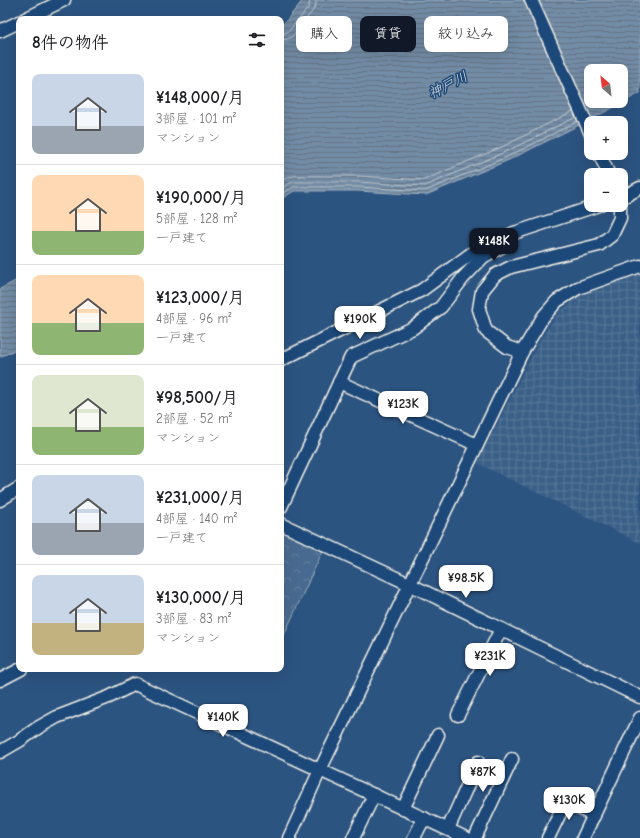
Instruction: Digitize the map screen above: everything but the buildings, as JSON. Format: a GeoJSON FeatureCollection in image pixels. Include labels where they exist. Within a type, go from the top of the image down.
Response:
{"type":"FeatureCollection","features":[{"type":"Feature","properties":{"kind":"street"},"geometry":{"type":"LineString","coordinates":[[31,16],[64,0]]}},
{"type":"Feature","properties":{"kind":"street"},"geometry":{"type":"LineString","coordinates":[[531,0],[584,118]]}},
{"type":"Feature","properties":{"kind":"street"},"geometry":{"type":"LineString","coordinates":[[0,31],[16,23]]}},
{"type":"Feature","properties":{"kind":"street"},"geometry":{"type":"LineString","coordinates":[[628,194],[640,188]]}},
{"type":"Feature","properties":{"kind":"street"},"geometry":{"type":"LineString","coordinates":[[284,359],[422,290],[472,253],[514,233],[584,210]]}},
{"type":"Feature","properties":{"kind":"street"},"geometry":{"type":"LineString","coordinates":[[522,352],[507,347],[486,331],[479,309],[482,291],[495,275],[511,267],[599,245],[612,235],[620,218],[620,212]]}},
{"type":"Feature","properties":{"kind":"street"},"geometry":{"type":"LineString","coordinates":[[284,501],[351,357],[413,328],[441,307],[463,278],[483,257],[505,245],[514,233]]}},
{"type":"Feature","properties":{"kind":"street"},"geometry":{"type":"LineString","coordinates":[[289,838],[409,584],[522,352],[543,317],[557,301],[578,288],[640,266]]}},
{"type":"Feature","properties":{"kind":"street"},"geometry":{"type":"LineString","coordinates":[[339,382],[477,445]]}},
{"type":"Feature","properties":{"kind":"street"},"geometry":{"type":"LineString","coordinates":[[0,500],[16,490]]}},
{"type":"Feature","properties":{"kind":"street"},"geometry":{"type":"LineString","coordinates":[[284,525],[409,584],[640,697]]}},
{"type":"Feature","properties":{"kind":"street"},"geometry":{"type":"LineString","coordinates":[[458,715],[501,629]]}},
{"type":"Feature","properties":{"kind":"street"},"geometry":{"type":"LineString","coordinates":[[0,680],[16,672]]}},
{"type":"Feature","properties":{"kind":"street"},"geometry":{"type":"LineString","coordinates":[[0,752],[57,717],[109,697],[136,684],[466,838]]}},
{"type":"Feature","properties":{"kind":"street"},"geometry":{"type":"LineString","coordinates":[[583,838],[640,718]]}},
{"type":"Feature","properties":{"kind":"street"},"geometry":{"type":"LineString","coordinates":[[403,809],[438,735]]}},
{"type":"Feature","properties":{"kind":"street"},"geometry":{"type":"LineString","coordinates":[[475,838],[512,759]]}},
{"type":"Feature","properties":{"kind":"street"},"geometry":{"type":"LineString","coordinates":[[448,829],[478,762]]}},
{"type":"Feature","properties":{"kind":"street"},"geometry":{"type":"LineString","coordinates":[[353,838],[374,795]]}},
{"type":"Feature","properties":{"kind":"street"},"geometry":{"type":"LineString","coordinates":[[548,838],[566,801],[594,816]]}},
{"type":"Feature","properties":{"kind":"street"},"geometry":{"type":"LineString","coordinates":[[414,838],[424,818]]}},
{"type":"Feature","properties":{"kind":"shaded area"},"geometry":{"type":"Polygon","coordinates":[[[640,274],[640,543],[477,463],[540,340],[558,313],[581,295],[640,274]]]}},
{"type":"Feature","properties":{"kind":"green space"},"geometry":{"type":"Polygon","coordinates":[[[284,530],[324,548],[284,635],[284,530]]]}},
{"type":"Feature","properties":{"kind":"water","name":"神戸川"},"geometry":{"type":"Polygon","coordinates":[[[303,0],[640,0],[640,93],[628,99],[628,64],[584,64],[584,108],[612,108],[597,116],[584,116],[584,122],[511,159],[426,195],[358,191],[294,191],[284,197],[284,23],[303,0]]]}},
{"type":"Feature","properties":{"kind":"water"},"geometry":{"type":"Polygon","coordinates":[[[16,281],[16,349],[0,357],[0,289],[16,281]]]}}]}
